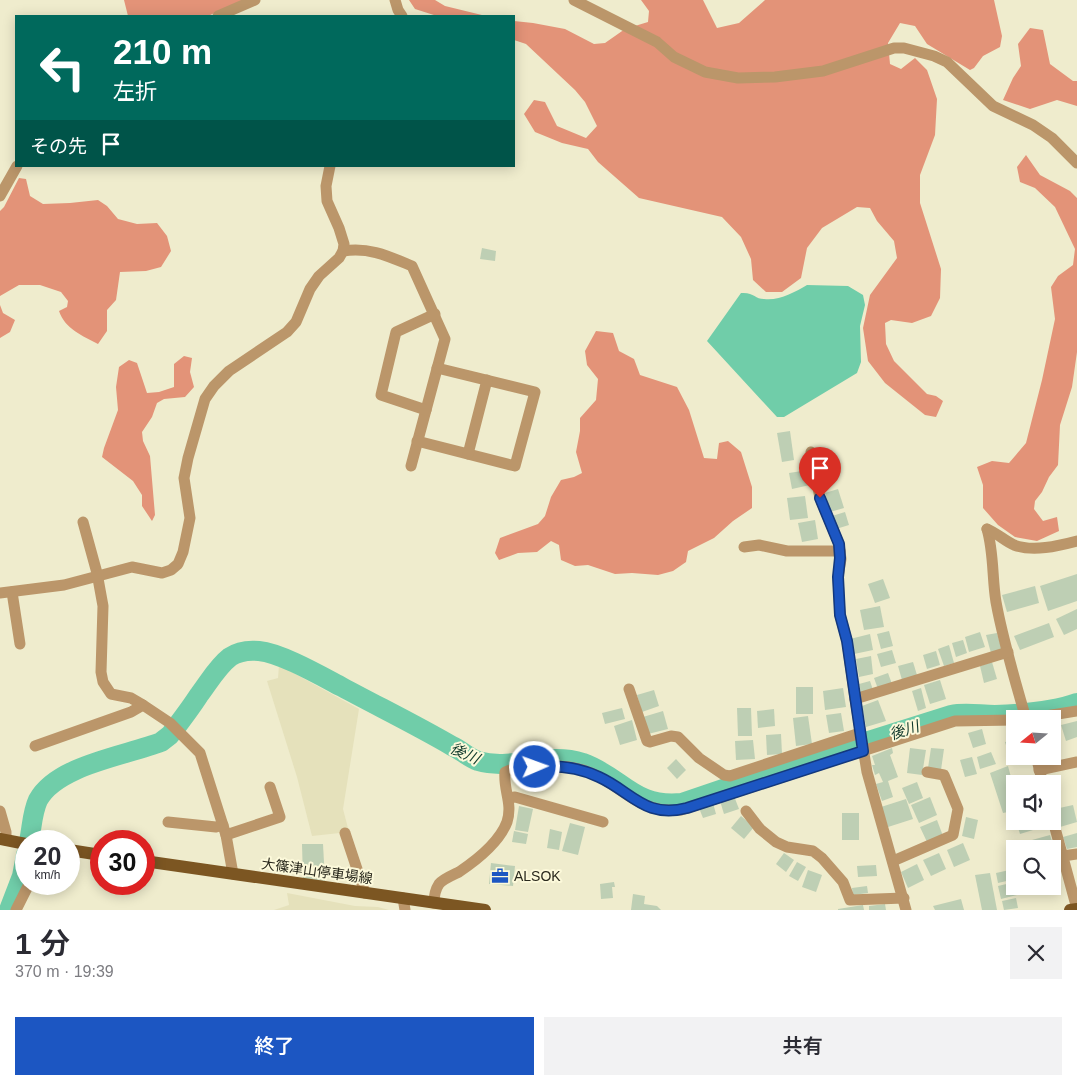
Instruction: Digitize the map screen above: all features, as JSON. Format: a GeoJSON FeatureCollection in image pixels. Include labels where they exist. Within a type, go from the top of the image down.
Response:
{"type":"FeatureCollection","features":[{"type":"Feature","properties":{"kind":"main road","name":"大篠津山停車場線"},"geometry":{"type":"LineString","coordinates":[[155,863],[365,893],[404,904],[434,903],[486,910]]}},
{"type":"Feature","properties":{"kind":"main road"},"geometry":{"type":"LineString","coordinates":[[1070,910],[1077,909]]}},
{"type":"Feature","properties":{"kind":"street"},"geometry":{"type":"LineString","coordinates":[[220,15],[255,0]]}},
{"type":"Feature","properties":{"kind":"street"},"geometry":{"type":"LineString","coordinates":[[395,0],[401,15]]}},
{"type":"Feature","properties":{"kind":"street"},"geometry":{"type":"LineString","coordinates":[[574,0],[657,42],[674,57],[705,72],[738,78],[775,77],[823,71],[894,48],[904,48],[934,56],[947,62],[993,106],[1033,125],[1052,138],[1077,163]]}},
{"type":"Feature","properties":{"kind":"street"},"geometry":{"type":"LineString","coordinates":[[0,196],[16,167]]}},
{"type":"Feature","properties":{"kind":"street"},"geometry":{"type":"LineString","coordinates":[[0,593],[64,585],[132,567],[162,572],[171,570],[178,564],[183,552],[190,518],[184,478],[205,400],[214,386],[229,372],[286,332],[296,322],[310,289],[319,276],[344,251],[339,228],[327,201],[326,186],[330,167]]}},
{"type":"Feature","properties":{"kind":"street"},"geometry":{"type":"LineString","coordinates":[[344,251],[364,249],[386,255],[412,266],[445,339],[410,466]]}},
{"type":"Feature","properties":{"kind":"street"},"geometry":{"type":"LineString","coordinates":[[426,410],[381,395],[396,332],[435,314]]}},
{"type":"Feature","properties":{"kind":"street"},"geometry":{"type":"LineString","coordinates":[[417,441],[515,466],[534,392],[438,368]]}},
{"type":"Feature","properties":{"kind":"street"},"geometry":{"type":"LineString","coordinates":[[468,454],[487,380]]}},
{"type":"Feature","properties":{"kind":"street"},"geometry":{"type":"LineString","coordinates":[[811,452],[820,498],[839,544],[838,577],[840,608],[847,641],[862,743],[874,800],[906,910]]}},
{"type":"Feature","properties":{"kind":"street"},"geometry":{"type":"LineString","coordinates":[[83,522],[97,573],[96,577],[103,606],[102,682],[111,694],[131,698],[170,723],[200,752],[225,830],[233,874]]}},
{"type":"Feature","properties":{"kind":"street"},"geometry":{"type":"LineString","coordinates":[[1022,710],[996,600],[991,542],[987,529],[1016,546],[1037,548],[1077,542]]}},
{"type":"Feature","properties":{"kind":"street"},"geometry":{"type":"LineString","coordinates":[[744,547],[759,545],[787,550],[840,551]]}},
{"type":"Feature","properties":{"kind":"street"},"geometry":{"type":"LineString","coordinates":[[12,592],[20,644]]}},
{"type":"Feature","properties":{"kind":"street"},"geometry":{"type":"LineString","coordinates":[[855,699],[1008,652]]}},
{"type":"Feature","properties":{"kind":"street"},"geometry":{"type":"LineString","coordinates":[[629,689],[646,741],[650,742],[671,736],[678,737],[699,758],[724,776],[955,721],[1006,717]]}},
{"type":"Feature","properties":{"kind":"street"},"geometry":{"type":"LineString","coordinates":[[35,746],[131,712],[143,705]]}},
{"type":"Feature","properties":{"kind":"street"},"geometry":{"type":"LineString","coordinates":[[1061,712],[1077,711]]}},
{"type":"Feature","properties":{"kind":"street"},"geometry":{"type":"LineString","coordinates":[[434,903],[435,893],[439,884],[472,863],[500,835],[510,813],[509,798],[504,779],[505,772],[535,767],[566,766],[600,777],[646,807],[672,811],[681,810],[862,743]]}},
{"type":"Feature","properties":{"kind":"street"},"geometry":{"type":"LineString","coordinates":[[1039,770],[1077,762]]}},
{"type":"Feature","properties":{"kind":"street"},"geometry":{"type":"LineString","coordinates":[[1038,765],[1040,775]]}},
{"type":"Feature","properties":{"kind":"street"},"geometry":{"type":"LineString","coordinates":[[893,861],[953,835],[958,809],[944,775],[927,772]]}},
{"type":"Feature","properties":{"kind":"street"},"geometry":{"type":"LineString","coordinates":[[168,822],[216,827],[225,830],[280,817],[270,787]]}},
{"type":"Feature","properties":{"kind":"street"},"geometry":{"type":"LineString","coordinates":[[509,798],[515,797],[603,822]]}},
{"type":"Feature","properties":{"kind":"street"},"geometry":{"type":"LineString","coordinates":[[746,811],[760,829],[776,842],[787,847],[813,852],[822,858],[843,882],[850,900],[904,898]]}},
{"type":"Feature","properties":{"kind":"street"},"geometry":{"type":"LineString","coordinates":[[0,812],[6,832],[3,840]]}},
{"type":"Feature","properties":{"kind":"street"},"geometry":{"type":"LineString","coordinates":[[1056,830],[1077,909]]}},
{"type":"Feature","properties":{"kind":"street"},"geometry":{"type":"LineString","coordinates":[[345,833],[365,893]]}},
{"type":"Feature","properties":{"kind":"street"},"geometry":{"type":"LineString","coordinates":[[1063,856],[1077,854]]}},
{"type":"Feature","properties":{"kind":"street"},"geometry":{"type":"LineString","coordinates":[[16,910],[24,895]]}},
{"type":"Feature","properties":{"kind":"shaded area"},"geometry":{"type":"Polygon","coordinates":[[[124,0],[243,0],[210,15],[128,15],[124,0]]]}},
{"type":"Feature","properties":{"kind":"shaded area"},"geometry":{"type":"Polygon","coordinates":[[[409,0],[435,0],[445,6],[482,15],[434,15],[415,9],[409,0]]]}},
{"type":"Feature","properties":{"kind":"shaded area"},"geometry":{"type":"Polygon","coordinates":[[[641,0],[703,0],[717,28],[739,23],[765,0],[994,0],[1002,36],[1000,47],[983,56],[974,68],[970,70],[927,44],[915,26],[900,23],[888,43],[890,64],[901,69],[915,58],[927,70],[937,99],[935,135],[920,175],[920,203],[941,269],[940,298],[931,316],[912,323],[891,320],[885,323],[886,344],[894,361],[927,394],[936,396],[943,401],[936,417],[925,415],[885,383],[868,361],[863,328],[870,295],[897,258],[894,241],[877,221],[870,208],[857,207],[822,228],[807,248],[801,278],[782,292],[766,292],[753,280],[751,259],[741,237],[722,217],[639,198],[598,162],[588,149],[562,143],[535,132],[524,114],[534,100],[545,102],[557,126],[586,138],[597,126],[585,102],[575,90],[526,44],[515,40],[515,21],[565,29],[594,44],[605,43],[625,29],[648,22],[649,11],[641,0]]]}},
{"type":"Feature","properties":{"kind":"shaded area"},"geometry":{"type":"Polygon","coordinates":[[[1030,28],[1043,30],[1050,64],[1073,81],[1077,81],[1077,106],[1057,100],[1030,109],[1003,100],[1021,66],[1018,44],[1030,28]]]}},
{"type":"Feature","properties":{"kind":"shaded area"},"geometry":{"type":"Polygon","coordinates":[[[1026,155],[1040,175],[1070,191],[1077,198],[1077,352],[1072,387],[1060,425],[1058,465],[1035,501],[1034,509],[1043,521],[1057,517],[1059,531],[1037,541],[1015,537],[998,525],[983,508],[983,485],[977,467],[992,461],[1009,463],[1026,443],[1055,319],[1051,287],[1058,276],[1073,265],[1075,249],[1055,207],[1035,188],[1020,182],[1017,167],[1026,155]]]}},
{"type":"Feature","properties":{"kind":"shaded area"},"geometry":{"type":"Polygon","coordinates":[[[19,178],[26,179],[30,196],[43,204],[98,200],[107,206],[118,219],[137,224],[157,223],[167,236],[171,251],[161,267],[146,271],[120,272],[116,300],[107,310],[107,331],[98,344],[81,335],[66,323],[59,311],[67,307],[68,301],[61,292],[40,285],[19,285],[0,296],[0,211],[19,178]]]}},
{"type":"Feature","properties":{"kind":"shaded area"},"geometry":{"type":"Polygon","coordinates":[[[807,285],[848,286],[863,295],[865,305],[860,326],[861,362],[857,373],[784,417],[777,417],[707,341],[741,293],[761,299],[775,299],[807,285]]]}},
{"type":"Feature","properties":{"kind":"shaded area"},"geometry":{"type":"Polygon","coordinates":[[[0,305],[3,313],[15,320],[10,332],[0,338],[0,305]]]}},
{"type":"Feature","properties":{"kind":"shaded area"},"geometry":{"type":"Polygon","coordinates":[[[596,331],[613,333],[619,351],[634,359],[640,375],[677,387],[689,410],[704,458],[717,459],[719,443],[728,441],[741,452],[752,487],[752,508],[733,521],[714,538],[688,551],[686,562],[673,571],[658,575],[615,574],[588,565],[575,566],[561,560],[559,545],[551,541],[537,552],[518,553],[499,560],[495,553],[500,538],[538,524],[545,516],[551,497],[561,480],[582,473],[576,452],[580,431],[580,418],[596,400],[598,379],[587,365],[585,351],[596,331]]]}},
{"type":"Feature","properties":{"kind":"shaded area"},"geometry":{"type":"Polygon","coordinates":[[[184,356],[192,358],[190,372],[194,387],[185,397],[164,399],[157,403],[152,417],[142,432],[143,441],[150,456],[155,515],[152,521],[142,506],[142,495],[133,481],[102,457],[118,410],[116,387],[119,367],[129,360],[137,363],[147,393],[159,392],[174,387],[174,364],[184,356]]]}},
{"type":"Feature","properties":{"kind":"shaded area"},"geometry":{"type":"Polygon","coordinates":[[[279,665],[359,709],[343,809],[349,832],[312,836],[297,777],[267,681],[278,678],[279,665]]]}},
{"type":"Feature","properties":{"kind":"shaded area"},"geometry":{"type":"Polygon","coordinates":[[[287,893],[355,906],[378,907],[389,910],[274,910],[289,905],[287,893]]]}},
{"type":"Feature","properties":{"kind":"building"},"geometry":{"type":"Polygon","coordinates":[[[482,248],[496,251],[495,261],[480,259],[482,248]]]}},
{"type":"Feature","properties":{"kind":"building"},"geometry":{"type":"Polygon","coordinates":[[[790,431],[794,460],[782,462],[777,433],[790,431]]]}},
{"type":"Feature","properties":{"kind":"building"},"geometry":{"type":"Polygon","coordinates":[[[808,470],[810,485],[792,489],[789,473],[808,470]]]}},
{"type":"Feature","properties":{"kind":"building"},"geometry":{"type":"Polygon","coordinates":[[[838,489],[844,508],[830,512],[825,493],[838,489]]]}},
{"type":"Feature","properties":{"kind":"building"},"geometry":{"type":"Polygon","coordinates":[[[805,496],[808,518],[790,520],[787,498],[805,496]]]}},
{"type":"Feature","properties":{"kind":"building"},"geometry":{"type":"Polygon","coordinates":[[[845,512],[849,525],[836,529],[832,516],[845,512]]]}},
{"type":"Feature","properties":{"kind":"building"},"geometry":{"type":"Polygon","coordinates":[[[815,520],[818,539],[802,542],[798,523],[815,520]]]}},
{"type":"Feature","properties":{"kind":"building"},"geometry":{"type":"Polygon","coordinates":[[[1077,574],[1077,601],[1048,611],[1040,586],[1077,574]]]}},
{"type":"Feature","properties":{"kind":"building"},"geometry":{"type":"Polygon","coordinates":[[[883,579],[890,598],[875,603],[868,584],[883,579]]]}},
{"type":"Feature","properties":{"kind":"building"},"geometry":{"type":"Polygon","coordinates":[[[1035,586],[1039,603],[1007,612],[1002,595],[1035,586]]]}},
{"type":"Feature","properties":{"kind":"building"},"geometry":{"type":"Polygon","coordinates":[[[880,606],[884,627],[864,630],[860,610],[880,606]]]}},
{"type":"Feature","properties":{"kind":"building"},"geometry":{"type":"Polygon","coordinates":[[[1077,609],[1077,629],[1064,635],[1056,619],[1077,609]]]}},
{"type":"Feature","properties":{"kind":"building"},"geometry":{"type":"Polygon","coordinates":[[[1049,623],[1054,637],[1020,650],[1014,636],[1049,623]]]}},
{"type":"Feature","properties":{"kind":"building"},"geometry":{"type":"Polygon","coordinates":[[[889,631],[893,646],[881,649],[877,634],[889,631]]]}},
{"type":"Feature","properties":{"kind":"building"},"geometry":{"type":"Polygon","coordinates":[[[980,632],[985,647],[969,652],[965,637],[980,632]]]}},
{"type":"Feature","properties":{"kind":"building"},"geometry":{"type":"Polygon","coordinates":[[[997,633],[1002,650],[991,653],[986,635],[997,633]]]}},
{"type":"Feature","properties":{"kind":"building"},"geometry":{"type":"Polygon","coordinates":[[[870,634],[873,650],[854,654],[850,639],[870,634]]]}},
{"type":"Feature","properties":{"kind":"building"},"geometry":{"type":"Polygon","coordinates":[[[963,640],[967,653],[956,657],[952,643],[963,640]]]}},
{"type":"Feature","properties":{"kind":"building"},"geometry":{"type":"Polygon","coordinates":[[[949,645],[954,663],[944,666],[938,649],[949,645]]]}},
{"type":"Feature","properties":{"kind":"building"},"geometry":{"type":"Polygon","coordinates":[[[892,650],[896,663],[881,667],[877,654],[892,650]]]}},
{"type":"Feature","properties":{"kind":"building"},"geometry":{"type":"Polygon","coordinates":[[[936,651],[940,665],[927,669],[923,655],[936,651]]]}},
{"type":"Feature","properties":{"kind":"building"},"geometry":{"type":"Polygon","coordinates":[[[871,656],[873,674],[859,677],[856,659],[871,656]]]}},
{"type":"Feature","properties":{"kind":"building"},"geometry":{"type":"Polygon","coordinates":[[[913,662],[917,675],[902,680],[898,666],[913,662]]]}},
{"type":"Feature","properties":{"kind":"building"},"geometry":{"type":"Polygon","coordinates":[[[992,662],[997,679],[984,683],[980,666],[992,662]]]}},
{"type":"Feature","properties":{"kind":"building"},"geometry":{"type":"Polygon","coordinates":[[[888,673],[892,684],[878,689],[874,678],[888,673]]]}},
{"type":"Feature","properties":{"kind":"building"},"geometry":{"type":"Polygon","coordinates":[[[940,680],[946,699],[930,704],[924,685],[940,680]]]}},
{"type":"Feature","properties":{"kind":"building"},"geometry":{"type":"Polygon","coordinates":[[[870,681],[873,690],[861,693],[859,684],[870,681]]]}},
{"type":"Feature","properties":{"kind":"building"},"geometry":{"type":"Polygon","coordinates":[[[796,687],[813,687],[813,714],[796,714],[796,687]]]}},
{"type":"Feature","properties":{"kind":"building"},"geometry":{"type":"Polygon","coordinates":[[[843,688],[846,707],[825,710],[823,691],[843,688]]]}},
{"type":"Feature","properties":{"kind":"building"},"geometry":{"type":"Polygon","coordinates":[[[921,688],[926,708],[918,711],[912,691],[921,688]]]}},
{"type":"Feature","properties":{"kind":"building"},"geometry":{"type":"Polygon","coordinates":[[[654,690],[659,706],[642,712],[637,695],[654,690]]]}},
{"type":"Feature","properties":{"kind":"building"},"geometry":{"type":"Polygon","coordinates":[[[878,700],[886,721],[866,727],[862,706],[878,700]]]}},
{"type":"Feature","properties":{"kind":"building"},"geometry":{"type":"Polygon","coordinates":[[[622,708],[625,719],[605,724],[602,713],[622,708]]]}},
{"type":"Feature","properties":{"kind":"building"},"geometry":{"type":"Polygon","coordinates":[[[737,708],[751,708],[752,736],[738,736],[737,708]]]}},
{"type":"Feature","properties":{"kind":"building"},"geometry":{"type":"Polygon","coordinates":[[[774,709],[775,726],[758,728],[757,711],[774,709]]]}},
{"type":"Feature","properties":{"kind":"building"},"geometry":{"type":"Polygon","coordinates":[[[663,711],[668,729],[648,734],[643,717],[663,711]]]}},
{"type":"Feature","properties":{"kind":"building"},"geometry":{"type":"Polygon","coordinates":[[[841,713],[844,731],[829,733],[826,715],[841,713]]]}},
{"type":"Feature","properties":{"kind":"building"},"geometry":{"type":"Polygon","coordinates":[[[808,716],[812,744],[796,746],[793,718],[808,716]]]}},
{"type":"Feature","properties":{"kind":"building"},"geometry":{"type":"Polygon","coordinates":[[[632,720],[637,740],[620,745],[614,726],[632,720]]]}},
{"type":"Feature","properties":{"kind":"building"},"geometry":{"type":"Polygon","coordinates":[[[1077,721],[1077,737],[1066,741],[1061,725],[1077,721]]]}},
{"type":"Feature","properties":{"kind":"building"},"geometry":{"type":"Polygon","coordinates":[[[982,729],[986,744],[973,748],[968,733],[982,729]]]}},
{"type":"Feature","properties":{"kind":"building"},"geometry":{"type":"Polygon","coordinates":[[[781,734],[782,754],[767,755],[766,735],[781,734]]]}},
{"type":"Feature","properties":{"kind":"building"},"geometry":{"type":"Polygon","coordinates":[[[753,740],[755,759],[736,760],[735,741],[753,740]]]}},
{"type":"Feature","properties":{"kind":"building"},"geometry":{"type":"Polygon","coordinates":[[[892,748],[893,753],[890,755],[898,777],[888,781],[893,797],[882,801],[876,784],[883,782],[879,773],[875,775],[872,765],[875,765],[872,756],[892,748]]]}},
{"type":"Feature","properties":{"kind":"building"},"geometry":{"type":"Polygon","coordinates":[[[910,748],[926,750],[922,775],[907,773],[910,748]]]}},
{"type":"Feature","properties":{"kind":"building"},"geometry":{"type":"Polygon","coordinates":[[[931,748],[944,749],[941,770],[928,768],[931,748]]]}},
{"type":"Feature","properties":{"kind":"building"},"geometry":{"type":"Polygon","coordinates":[[[991,752],[996,764],[980,769],[977,757],[991,752]]]}},
{"type":"Feature","properties":{"kind":"building"},"geometry":{"type":"Polygon","coordinates":[[[972,757],[977,774],[965,777],[960,760],[972,757]]]}},
{"type":"Feature","properties":{"kind":"building"},"geometry":{"type":"Polygon","coordinates":[[[676,759],[686,770],[677,779],[667,768],[676,759]]]}},
{"type":"Feature","properties":{"kind":"building"},"geometry":{"type":"Polygon","coordinates":[[[1008,766],[1010,775],[1006,775],[1006,812],[1003,813],[990,773],[1008,766]]]}},
{"type":"Feature","properties":{"kind":"building"},"geometry":{"type":"Polygon","coordinates":[[[917,782],[923,798],[909,804],[902,788],[917,782]]]}},
{"type":"Feature","properties":{"kind":"building"},"geometry":{"type":"Polygon","coordinates":[[[734,796],[739,809],[724,814],[720,801],[734,796]]]}},
{"type":"Feature","properties":{"kind":"building"},"geometry":{"type":"Polygon","coordinates":[[[930,797],[937,815],[919,823],[911,805],[930,797]]]}},
{"type":"Feature","properties":{"kind":"building"},"geometry":{"type":"Polygon","coordinates":[[[906,799],[913,819],[888,827],[881,807],[906,799]]]}},
{"type":"Feature","properties":{"kind":"building"},"geometry":{"type":"Polygon","coordinates":[[[713,803],[716,814],[703,818],[699,808],[713,803]]]}},
{"type":"Feature","properties":{"kind":"building"},"geometry":{"type":"Polygon","coordinates":[[[1073,805],[1077,822],[1061,827],[1061,808],[1073,805]]]}},
{"type":"Feature","properties":{"kind":"building"},"geometry":{"type":"Polygon","coordinates":[[[519,806],[533,809],[528,832],[515,830],[519,806]]]}},
{"type":"Feature","properties":{"kind":"building"},"geometry":{"type":"Polygon","coordinates":[[[842,813],[859,813],[859,840],[842,840],[842,813]]]}},
{"type":"Feature","properties":{"kind":"building"},"geometry":{"type":"Polygon","coordinates":[[[741,816],[754,827],[744,839],[731,828],[741,816]]]}},
{"type":"Feature","properties":{"kind":"building"},"geometry":{"type":"Polygon","coordinates":[[[966,817],[978,820],[974,839],[962,836],[966,817]]]}},
{"type":"Feature","properties":{"kind":"building"},"geometry":{"type":"Polygon","coordinates":[[[937,820],[943,836],[927,842],[920,827],[937,820]]]}},
{"type":"Feature","properties":{"kind":"building"},"geometry":{"type":"Polygon","coordinates":[[[570,823],[585,827],[578,855],[562,851],[570,823]]]}},
{"type":"Feature","properties":{"kind":"building"},"geometry":{"type":"Polygon","coordinates":[[[550,829],[562,832],[559,850],[547,848],[550,829]]]}},
{"type":"Feature","properties":{"kind":"building"},"geometry":{"type":"Polygon","coordinates":[[[1019,830],[1033,830],[1020,834],[1019,830]]]}},
{"type":"Feature","properties":{"kind":"building"},"geometry":{"type":"Polygon","coordinates":[[[514,831],[528,834],[526,844],[512,842],[514,831]]]}},
{"type":"Feature","properties":{"kind":"building"},"geometry":{"type":"Polygon","coordinates":[[[1077,833],[1077,847],[1067,849],[1063,837],[1077,833]]]}},
{"type":"Feature","properties":{"kind":"building"},"geometry":{"type":"Polygon","coordinates":[[[1050,835],[1052,840],[1032,840],[1050,835]]]}},
{"type":"Feature","properties":{"kind":"building"},"geometry":{"type":"Polygon","coordinates":[[[963,843],[970,860],[954,867],[947,850],[963,843]]]}},
{"type":"Feature","properties":{"kind":"building"},"geometry":{"type":"Polygon","coordinates":[[[302,844],[323,844],[325,881],[303,880],[302,844]]]}},
{"type":"Feature","properties":{"kind":"building"},"geometry":{"type":"Polygon","coordinates":[[[784,853],[794,860],[786,872],[776,864],[784,853]]]}},
{"type":"Feature","properties":{"kind":"building"},"geometry":{"type":"Polygon","coordinates":[[[939,853],[946,869],[931,876],[923,860],[939,853]]]}},
{"type":"Feature","properties":{"kind":"building"},"geometry":{"type":"Polygon","coordinates":[[[797,862],[806,867],[798,881],[789,876],[797,862]]]}},
{"type":"Feature","properties":{"kind":"building"},"geometry":{"type":"Polygon","coordinates":[[[491,863],[515,866],[513,886],[489,884],[491,863]]]}},
{"type":"Feature","properties":{"kind":"building"},"geometry":{"type":"Polygon","coordinates":[[[917,864],[924,880],[908,888],[901,872],[917,864]]]}},
{"type":"Feature","properties":{"kind":"building"},"geometry":{"type":"Polygon","coordinates":[[[876,865],[877,876],[858,877],[857,866],[876,865]]]}},
{"type":"Feature","properties":{"kind":"building"},"geometry":{"type":"Polygon","coordinates":[[[808,870],[822,875],[816,892],[802,887],[808,870]]]}},
{"type":"Feature","properties":{"kind":"building"},"geometry":{"type":"Polygon","coordinates":[[[1006,871],[1006,881],[998,883],[996,873],[1006,871]]]}},
{"type":"Feature","properties":{"kind":"building"},"geometry":{"type":"Polygon","coordinates":[[[990,873],[997,910],[982,910],[975,875],[990,873]]]}},
{"type":"Feature","properties":{"kind":"building"},"geometry":{"type":"Polygon","coordinates":[[[614,882],[615,887],[612,887],[613,898],[601,899],[600,884],[614,882]]]}},
{"type":"Feature","properties":{"kind":"building"},"geometry":{"type":"Polygon","coordinates":[[[1006,884],[1006,895],[1017,895],[1001,899],[998,886],[1006,884]]]}},
{"type":"Feature","properties":{"kind":"building"},"geometry":{"type":"Polygon","coordinates":[[[867,886],[868,893],[853,895],[852,888],[867,886]]]}},
{"type":"Feature","properties":{"kind":"building"},"geometry":{"type":"Polygon","coordinates":[[[633,894],[645,896],[644,904],[657,906],[661,910],[631,910],[633,894]]]}},
{"type":"Feature","properties":{"kind":"building"},"geometry":{"type":"Polygon","coordinates":[[[1016,898],[1018,908],[1004,910],[1002,901],[1016,898]]]}},
{"type":"Feature","properties":{"kind":"building"},"geometry":{"type":"Polygon","coordinates":[[[961,899],[964,910],[935,910],[933,906],[961,899]]]}},
{"type":"Feature","properties":{"kind":"building"},"geometry":{"type":"Polygon","coordinates":[[[885,904],[886,910],[869,910],[869,906],[885,904]]]}},
{"type":"Feature","properties":{"kind":"building"},"geometry":{"type":"Polygon","coordinates":[[[863,905],[864,910],[838,910],[838,909],[863,905]]]}},
{"type":"Feature","properties":{"kind":"waterway","name":"後川"},"geometry":{"type":"LineString","coordinates":[[31,830],[36,805],[47,788],[60,778],[93,763],[161,742],[170,735],[221,665],[233,655],[248,651],[268,653],[301,666],[478,761],[504,764],[556,759],[583,763],[597,769],[640,796],[652,801],[665,803],[682,803],[805,761],[951,715],[1026,713],[1057,709],[1077,703]]}},
{"type":"Feature","properties":{"kind":"waterway","name":"後川"},"geometry":{"type":"LineString","coordinates":[[9,910],[15,894]]}},
{"type":"Feature","properties":{"kind":"place","name":"ALSOK"},"geometry":{"type":"Point","coordinates":[500,876]}},
{"type":"Feature","properties":{"kind":"route"},"geometry":{"type":"LineString","coordinates":[[535,767],[566,766],[583,770],[600,777],[646,807],[672,811],[681,810],[863,751],[845,628],[840,615],[839,544],[820,498]]}}]}
